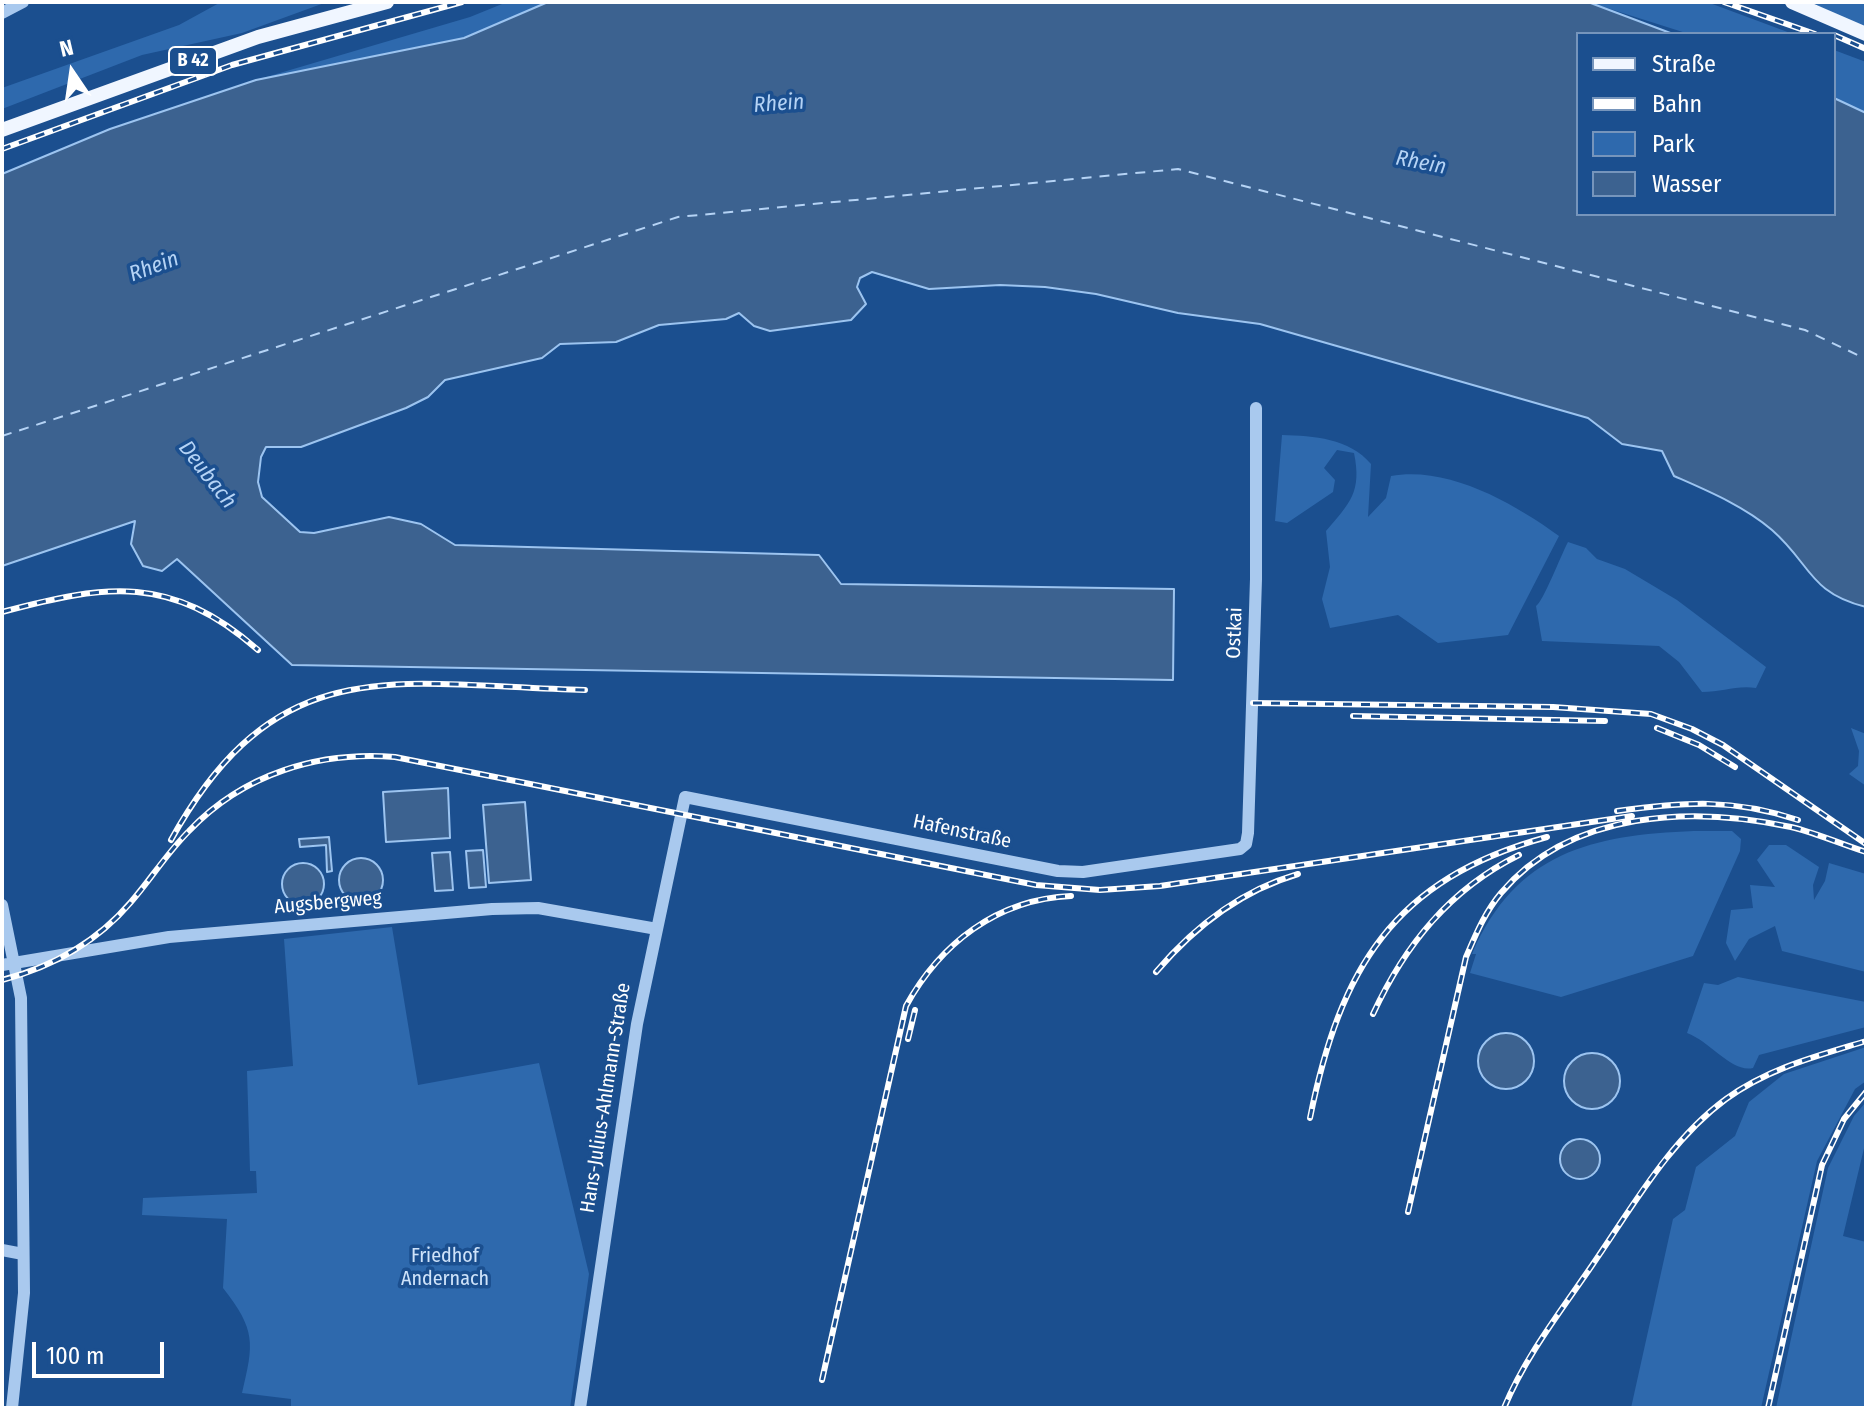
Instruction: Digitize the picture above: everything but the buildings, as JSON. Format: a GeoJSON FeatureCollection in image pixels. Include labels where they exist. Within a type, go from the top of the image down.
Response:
{"type":"FeatureCollection","features":[{"type":"Feature","properties":{"kind":"main road","name":"B 42"},"geometry":{"type":"LineString","coordinates":[[2,130],[258,37],[387,2]]}},
{"type":"Feature","properties":{"kind":"main road"},"geometry":{"type":"LineString","coordinates":[[1792,2],[1866,34]]}},
{"type":"Feature","properties":{"kind":"street"},"geometry":{"type":"LineString","coordinates":[[2,13],[23,2]]}},
{"type":"Feature","properties":{"kind":"street","name":"Ostkai"},"geometry":{"type":"LineString","coordinates":[[1233,851],[1246,844],[1248,833],[1256,579],[1256,408]]}},
{"type":"Feature","properties":{"kind":"street","name":"Hafenstraße"},"geometry":{"type":"LineString","coordinates":[[685,797],[1058,871],[1083,872],[1233,851]]}},
{"type":"Feature","properties":{"kind":"street","name":"Hans-Julius-Ahlmann-Straße"},"geometry":{"type":"LineString","coordinates":[[580,1408],[622,1111],[685,797]]}},
{"type":"Feature","properties":{"kind":"street"},"geometry":{"type":"LineString","coordinates":[[2,905],[8,964],[21,998],[24,1293],[12,1408]]}},
{"type":"Feature","properties":{"kind":"street","name":"Augsbergweg"},"geometry":{"type":"LineString","coordinates":[[8,964],[169,937],[492,909],[538,908],[657,929]]}},
{"type":"Feature","properties":{"kind":"street"},"geometry":{"type":"LineString","coordinates":[[2,1250],[23,1254]]}},
{"type":"Feature","properties":{"kind":"green space"},"geometry":{"type":"Polygon","coordinates":[[[221,2],[327,2],[242,33],[142,55],[2,109],[2,88],[179,25],[221,2]]]}},
{"type":"Feature","properties":{"kind":"green space"},"geometry":{"type":"Polygon","coordinates":[[[507,2],[548,2],[464,38],[256,80],[470,17],[507,2]]]}},
{"type":"Feature","properties":{"kind":"green space"},"geometry":{"type":"Polygon","coordinates":[[[1588,2],[1707,2],[1788,32],[1683,32],[1588,2]]]}},
{"type":"Feature","properties":{"kind":"green space"},"geometry":{"type":"Polygon","coordinates":[[[1808,2],[1864,2],[1866,27],[1808,2]]]}},
{"type":"Feature","properties":{"kind":"green space"},"geometry":{"type":"Polygon","coordinates":[[[1836,51],[1866,62],[1866,113],[1836,99],[1836,51]]]}},
{"type":"Feature","properties":{"kind":"green space"},"geometry":{"type":"Polygon","coordinates":[[[1282,435],[1330,440],[1362,455],[1371,464],[1368,517],[1386,498],[1391,476],[1413,474],[1458,482],[1480,490],[1522,511],[1559,536],[1508,635],[1438,643],[1398,615],[1330,628],[1322,599],[1330,567],[1326,531],[1352,496],[1356,478],[1354,453],[1337,450],[1324,468],[1335,480],[1333,492],[1287,523],[1275,521],[1282,435]]]}},
{"type":"Feature","properties":{"kind":"green space"},"geometry":{"type":"Polygon","coordinates":[[[1568,542],[1586,548],[1597,559],[1625,569],[1677,600],[1766,667],[1756,688],[1702,692],[1679,662],[1659,646],[1542,641],[1536,606],[1568,542]]]}},
{"type":"Feature","properties":{"kind":"green space"},"geometry":{"type":"Polygon","coordinates":[[[1851,728],[1866,734],[1866,786],[1849,774],[1858,766],[1859,751],[1851,728]]]}},
{"type":"Feature","properties":{"kind":"green space"},"geometry":{"type":"Polygon","coordinates":[[[1732,831],[1741,839],[1740,851],[1693,956],[1561,997],[1470,973],[1476,954],[1472,954],[1490,920],[1511,892],[1535,871],[1561,856],[1591,845],[1657,833],[1732,831]]]}},
{"type":"Feature","properties":{"kind":"green space"},"geometry":{"type":"Polygon","coordinates":[[[1769,845],[1786,845],[1819,867],[1813,885],[1814,900],[1825,881],[1829,863],[1866,874],[1866,972],[1782,951],[1775,926],[1749,939],[1735,961],[1726,943],[1731,910],[1753,908],[1750,885],[1775,887],[1757,860],[1769,845]]]}},
{"type":"Feature","properties":{"kind":"green space","name":"Friedhof Andernach"},"geometry":{"type":"Polygon","coordinates":[[[392,927],[418,1085],[539,1063],[589,1274],[570,1408],[291,1408],[291,1399],[242,1393],[250,1349],[247,1326],[223,1288],[227,1219],[142,1215],[143,1198],[257,1193],[256,1171],[250,1171],[247,1071],[293,1066],[284,939],[392,927]]]}},
{"type":"Feature","properties":{"kind":"green space"},"geometry":{"type":"Polygon","coordinates":[[[1738,977],[1866,1002],[1866,1027],[1759,1055],[1753,1068],[1737,1066],[1687,1033],[1704,983],[1718,985],[1738,977]]]}},
{"type":"Feature","properties":{"kind":"green space"},"geometry":{"type":"Polygon","coordinates":[[[1866,1047],[1866,1081],[1855,1089],[1817,1161],[1761,1408],[1631,1408],[1673,1219],[1685,1210],[1696,1167],[1735,1136],[1749,1102],[1784,1074],[1866,1047]]]}},
{"type":"Feature","properties":{"kind":"green space"},"geometry":{"type":"Polygon","coordinates":[[[1866,1102],[1866,1140],[1843,1236],[1866,1242],[1866,1408],[1776,1408],[1828,1168],[1854,1116],[1866,1102]]]}},
{"type":"Feature","properties":{"kind":"water"},"geometry":{"type":"Polygon","coordinates":[[[548,2],[1588,2],[1668,32],[1576,32],[1576,216],[1836,216],[1836,99],[1866,113],[1866,607],[1847,601],[1821,585],[1785,542],[1750,514],[1674,476],[1662,451],[1622,444],[1588,418],[1260,324],[1178,313],[1096,294],[1045,287],[1000,285],[929,289],[872,272],[860,278],[857,287],[866,304],[851,320],[770,331],[754,326],[739,313],[726,319],[659,325],[616,342],[560,344],[542,358],[445,380],[428,397],[406,408],[301,447],[266,447],[261,457],[258,482],[262,497],[300,532],[314,533],[389,517],[421,524],[455,545],[819,555],[841,584],[1174,589],[1173,680],[292,665],[177,559],[162,571],[143,566],[131,544],[135,521],[2,566],[2,174],[110,129],[256,80],[464,38],[548,2]]]}},
{"type":"Feature","properties":{"kind":"water"},"geometry":{"type":"Polygon","coordinates":[[[448,788],[450,838],[386,842],[383,792],[448,788]]]}},
{"type":"Feature","properties":{"kind":"water"},"geometry":{"type":"Polygon","coordinates":[[[525,802],[531,880],[489,883],[483,805],[525,802]]]}},
{"type":"Feature","properties":{"kind":"water"},"geometry":{"type":"Polygon","coordinates":[[[329,837],[332,871],[327,872],[326,845],[300,847],[299,839],[329,837]]]}},
{"type":"Feature","properties":{"kind":"water"},"geometry":{"type":"Polygon","coordinates":[[[483,850],[486,887],[469,888],[466,851],[483,850]]]}},
{"type":"Feature","properties":{"kind":"water"},"geometry":{"type":"Polygon","coordinates":[[[450,852],[453,890],[435,891],[432,853],[450,852]]]}},
{"type":"Feature","properties":{"kind":"water"},"geometry":{"type":"Polygon","coordinates":[[[361,858],[377,864],[383,880],[377,896],[361,902],[345,896],[339,880],[345,864],[361,858]]]}},
{"type":"Feature","properties":{"kind":"water"},"geometry":{"type":"Polygon","coordinates":[[[303,863],[318,869],[324,884],[318,899],[303,905],[288,899],[282,884],[288,869],[303,863]]]}},
{"type":"Feature","properties":{"kind":"water"},"geometry":{"type":"Polygon","coordinates":[[[1506,1033],[1526,1041],[1534,1061],[1526,1081],[1506,1089],[1486,1081],[1478,1061],[1486,1041],[1506,1033]]]}},
{"type":"Feature","properties":{"kind":"water"},"geometry":{"type":"Polygon","coordinates":[[[1592,1053],[1612,1061],[1620,1081],[1612,1101],[1592,1109],[1572,1101],[1564,1081],[1572,1061],[1592,1053]]]}},
{"type":"Feature","properties":{"kind":"water"},"geometry":{"type":"Polygon","coordinates":[[[1580,1139],[1594,1145],[1600,1159],[1594,1173],[1580,1179],[1566,1173],[1560,1159],[1566,1145],[1580,1139]]]}},
{"type":"Feature","properties":{"kind":"ferry route"},"geometry":{"type":"LineString","coordinates":[[2,436],[678,217],[1178,169],[1805,330],[1866,359]]}},
{"type":"Feature","properties":{"kind":"railway"},"geometry":{"type":"LineString","coordinates":[[2,149],[232,65],[462,2]]}},
{"type":"Feature","properties":{"kind":"railway"},"geometry":{"type":"LineString","coordinates":[[1724,2],[1809,32]]}},
{"type":"Feature","properties":{"kind":"railway"},"geometry":{"type":"LineString","coordinates":[[1836,36],[1866,49]]}},
{"type":"Feature","properties":{"kind":"railway"},"geometry":{"type":"LineString","coordinates":[[2,612],[74,595],[137,592],[166,597],[196,608],[226,625],[258,650]]}},
{"type":"Feature","properties":{"kind":"railway"},"geometry":{"type":"LineString","coordinates":[[171,840],[212,778],[254,734],[299,706],[346,691],[398,684],[585,690]]}},
{"type":"Feature","properties":{"kind":"railway"},"geometry":{"type":"LineString","coordinates":[[1253,703],[1553,707],[1651,714],[1692,729],[1723,745],[1866,844]]}},
{"type":"Feature","properties":{"kind":"railway"},"geometry":{"type":"LineString","coordinates":[[1353,716],[1605,721]]}},
{"type":"Feature","properties":{"kind":"railway"},"geometry":{"type":"LineString","coordinates":[[1657,728],[1699,745],[1735,767]]}},
{"type":"Feature","properties":{"kind":"railway"},"geometry":{"type":"LineString","coordinates":[[2,980],[56,960],[104,929],[131,902],[189,831],[233,795],[283,770],[338,758],[395,757],[1036,885],[1100,890],[1160,886],[1632,816]]}},
{"type":"Feature","properties":{"kind":"railway"},"geometry":{"type":"LineString","coordinates":[[1617,811],[1665,806],[1730,805],[1798,820]]}},
{"type":"Feature","properties":{"kind":"railway"},"geometry":{"type":"LineString","coordinates":[[1408,1212],[1466,957],[1495,900],[1530,865],[1562,845],[1598,830],[1636,821],[1675,817],[1753,820],[1810,832],[1866,852]]}},
{"type":"Feature","properties":{"kind":"railway"},"geometry":{"type":"LineString","coordinates":[[1310,1118],[1322,1065],[1338,1017],[1358,975],[1382,937],[1412,905],[1449,878],[1494,855],[1547,837]]}},
{"type":"Feature","properties":{"kind":"railway"},"geometry":{"type":"LineString","coordinates":[[1373,1014],[1400,965],[1432,921],[1472,884],[1519,855]]}},
{"type":"Feature","properties":{"kind":"railway"},"geometry":{"type":"LineString","coordinates":[[1156,972],[1186,940],[1220,912],[1257,890],[1298,874]]}},
{"type":"Feature","properties":{"kind":"railway"},"geometry":{"type":"LineString","coordinates":[[822,1380],[906,1006],[936,963],[974,929],[1019,906],[1071,896]]}},
{"type":"Feature","properties":{"kind":"railway"},"geometry":{"type":"LineString","coordinates":[[908,1039],[915,1010]]}},
{"type":"Feature","properties":{"kind":"railway"},"geometry":{"type":"LineString","coordinates":[[1504,1408],[1545,1334],[1654,1175],[1687,1134],[1726,1099],[1759,1079],[1794,1064],[1866,1041]]}},
{"type":"Feature","properties":{"kind":"railway"},"geometry":{"type":"LineString","coordinates":[[1768,1408],[1822,1165],[1844,1119],[1866,1092]]}},
{"type":"Feature","properties":{"kind":"water label","name":"Rhein"},"geometry":{"type":"Point","coordinates":[779,104]}},
{"type":"Feature","properties":{"kind":"water label","name":"Rhein"},"geometry":{"type":"Point","coordinates":[1421,163]}},
{"type":"Feature","properties":{"kind":"water label","name":"Rhein"},"geometry":{"type":"Point","coordinates":[154,267]}},
{"type":"Feature","properties":{"kind":"water label","name":"Deubach"},"geometry":{"type":"Point","coordinates":[207,475]}}]}
